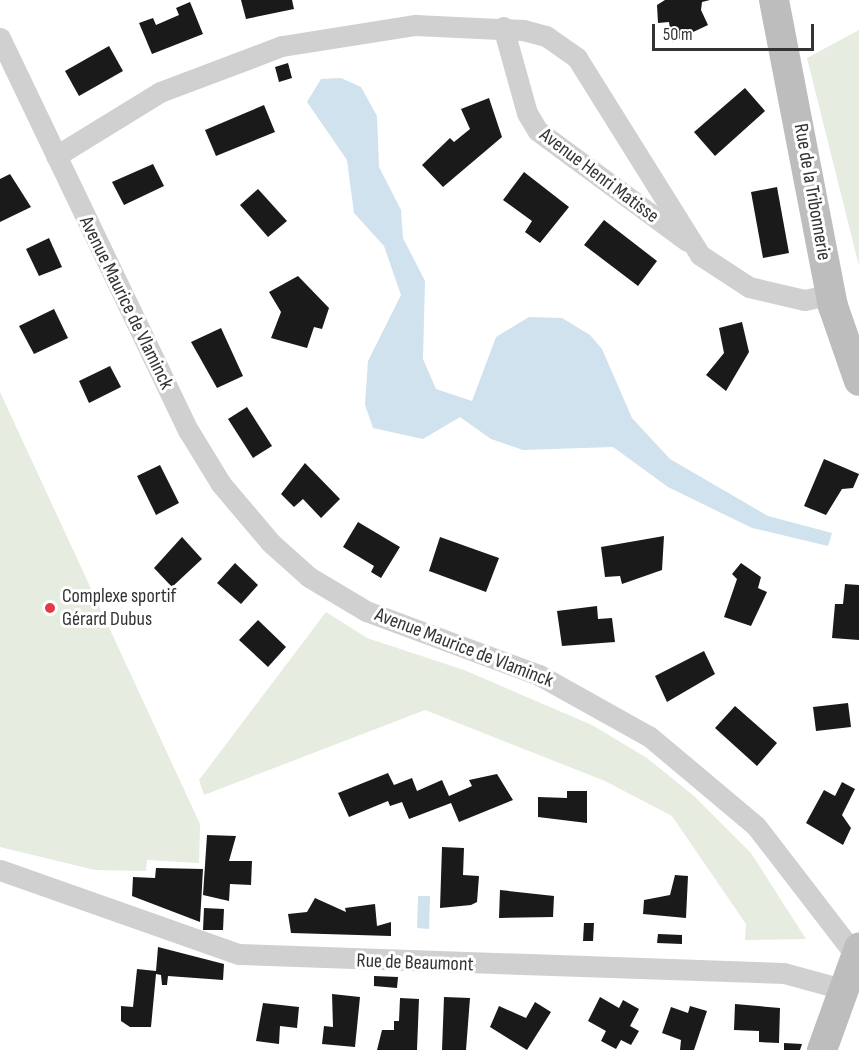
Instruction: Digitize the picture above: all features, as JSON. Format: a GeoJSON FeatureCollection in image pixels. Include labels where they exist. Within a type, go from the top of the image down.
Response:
{"type":"FeatureCollection","features":[{"type":"Feature","properties":{"kind":"street","name":"Rue de la Tribonnerie"},"geometry":{"type":"LineString","coordinates":[[774,0],[830,294],[859,381]]}},
{"type":"Feature","properties":{"kind":"street","name":"Avenue Henri Matisse"},"geometry":{"type":"LineString","coordinates":[[56,156],[171,87],[282,46],[394,26],[502,27],[546,36],[577,58],[693,244]]}},
{"type":"Feature","properties":{"kind":"street","name":"Avenue Henri Matisse"},"geometry":{"type":"LineString","coordinates":[[502,27],[526,113],[538,132],[693,244],[721,272],[749,287],[805,300],[830,294]]}},
{"type":"Feature","properties":{"kind":"street","name":"Avenue Maurice de Vlaminck"},"geometry":{"type":"LineString","coordinates":[[0,38],[198,450],[271,543],[309,577],[366,610],[539,675],[650,737],[756,826],[853,967]]}},
{"type":"Feature","properties":{"kind":"street","name":"Rue de Beaumont"},"geometry":{"type":"LineString","coordinates":[[0,870],[238,954],[784,973],[853,967]]}},
{"type":"Feature","properties":{"kind":"street"},"geometry":{"type":"LineString","coordinates":[[822,1050],[853,967]]}},
{"type":"Feature","properties":{"kind":"shaded area"},"geometry":{"type":"Polygon","coordinates":[[[859,30],[859,266],[807,58],[859,30]]]}},
{"type":"Feature","properties":{"kind":"shaded area","name":"Complexe sportif Gérard Dubus"},"geometry":{"type":"Polygon","coordinates":[[[0,392],[200,824],[199,863],[147,860],[146,871],[95,870],[0,847],[0,392]]]}},
{"type":"Feature","properties":{"kind":"shaded area"},"geometry":{"type":"Polygon","coordinates":[[[326,612],[367,638],[464,670],[592,725],[647,758],[694,796],[751,853],[806,939],[745,940],[746,924],[672,816],[605,781],[425,710],[204,795],[199,780],[326,612]]]}},
{"type":"Feature","properties":{"kind":"water"},"geometry":{"type":"Polygon","coordinates":[[[341,78],[361,87],[377,116],[379,167],[401,210],[403,238],[425,281],[423,359],[436,389],[472,401],[496,337],[529,317],[562,318],[590,335],[602,349],[632,418],[670,459],[768,516],[832,533],[828,546],[752,528],[668,487],[613,447],[523,450],[491,439],[460,417],[423,439],[373,428],[365,405],[368,361],[401,295],[384,246],[354,213],[347,160],[307,102],[321,79],[341,78]]]}},
{"type":"Feature","properties":{"kind":"water"},"geometry":{"type":"Polygon","coordinates":[[[418,896],[430,896],[429,929],[417,928],[418,896]]]}},
{"type":"Feature","properties":{"kind":"building"},"geometry":{"type":"Polygon","coordinates":[[[241,0],[292,0],[294,9],[246,19],[241,0]]]}},
{"type":"Feature","properties":{"kind":"building"},"geometry":{"type":"Polygon","coordinates":[[[665,0],[710,0],[702,2],[701,10],[708,25],[672,42],[669,22],[658,23],[657,5],[665,0]]]}},
{"type":"Feature","properties":{"kind":"building"},"geometry":{"type":"Polygon","coordinates":[[[190,2],[203,34],[152,54],[139,23],[153,18],[156,25],[179,15],[176,8],[190,2]]]}},
{"type":"Feature","properties":{"kind":"building"},"geometry":{"type":"Polygon","coordinates":[[[109,46],[123,71],[79,96],[65,71],[109,46]]]}},
{"type":"Feature","properties":{"kind":"building"},"geometry":{"type":"Polygon","coordinates":[[[288,63],[292,78],[279,82],[275,67],[288,63]]]}},
{"type":"Feature","properties":{"kind":"building"},"geometry":{"type":"Polygon","coordinates":[[[745,88],[765,111],[715,156],[694,132],[745,88]]]}},
{"type":"Feature","properties":{"kind":"building"},"geometry":{"type":"Polygon","coordinates":[[[489,98],[502,137],[443,187],[422,165],[450,138],[454,142],[470,129],[461,109],[489,98]]]}},
{"type":"Feature","properties":{"kind":"building"},"geometry":{"type":"Polygon","coordinates":[[[264,105],[275,132],[216,156],[205,130],[264,105]]]}},
{"type":"Feature","properties":{"kind":"building"},"geometry":{"type":"Polygon","coordinates":[[[153,164],[164,186],[124,205],[112,182],[153,164]]]}},
{"type":"Feature","properties":{"kind":"building"},"geometry":{"type":"Polygon","coordinates":[[[524,172],[569,207],[540,243],[525,232],[532,221],[503,200],[524,172]]]}},
{"type":"Feature","properties":{"kind":"building"},"geometry":{"type":"Polygon","coordinates":[[[10,174],[31,207],[0,222],[0,179],[10,174]]]}},
{"type":"Feature","properties":{"kind":"building"},"geometry":{"type":"Polygon","coordinates":[[[777,187],[789,253],[763,258],[751,192],[777,187]]]}},
{"type":"Feature","properties":{"kind":"building"},"geometry":{"type":"Polygon","coordinates":[[[258,189],[287,221],[268,237],[240,205],[258,189]]]}},
{"type":"Feature","properties":{"kind":"building"},"geometry":{"type":"Polygon","coordinates":[[[604,220],[657,261],[638,286],[584,245],[604,220]]]}},
{"type":"Feature","properties":{"kind":"building"},"geometry":{"type":"Polygon","coordinates":[[[49,238],[62,267],[39,276],[26,249],[49,238]]]}},
{"type":"Feature","properties":{"kind":"building"},"geometry":{"type":"Polygon","coordinates":[[[298,276],[329,308],[322,329],[314,327],[307,348],[271,338],[281,312],[269,292],[298,276]]]}},
{"type":"Feature","properties":{"kind":"building"},"geometry":{"type":"Polygon","coordinates":[[[54,309],[68,338],[34,354],[19,326],[54,309]]]}},
{"type":"Feature","properties":{"kind":"building"},"geometry":{"type":"Polygon","coordinates":[[[742,322],[749,352],[726,391],[706,375],[724,353],[719,328],[742,322]]]}},
{"type":"Feature","properties":{"kind":"building"},"geometry":{"type":"Polygon","coordinates":[[[221,328],[243,376],[217,388],[191,342],[221,328]]]}},
{"type":"Feature","properties":{"kind":"building"},"geometry":{"type":"Polygon","coordinates":[[[110,366],[121,387],[89,403],[79,381],[110,366]]]}},
{"type":"Feature","properties":{"kind":"building"},"geometry":{"type":"Polygon","coordinates":[[[247,407],[272,446],[253,458],[228,419],[247,407]]]}},
{"type":"Feature","properties":{"kind":"building"},"geometry":{"type":"Polygon","coordinates":[[[824,459],[859,474],[853,488],[842,489],[826,515],[804,506],[824,459]]]}},
{"type":"Feature","properties":{"kind":"building"},"geometry":{"type":"Polygon","coordinates":[[[305,463],[340,499],[321,518],[303,499],[294,507],[281,494],[305,463]]]}},
{"type":"Feature","properties":{"kind":"building"},"geometry":{"type":"Polygon","coordinates":[[[160,465],[179,503],[156,515],[137,476],[160,465]]]}},
{"type":"Feature","properties":{"kind":"building"},"geometry":{"type":"Polygon","coordinates":[[[358,522],[400,547],[381,578],[371,572],[374,566],[343,547],[358,522]]]}},
{"type":"Feature","properties":{"kind":"building"},"geometry":{"type":"Polygon","coordinates":[[[664,536],[662,570],[622,584],[620,576],[605,577],[601,547],[664,536]]]}},
{"type":"Feature","properties":{"kind":"building"},"geometry":{"type":"Polygon","coordinates":[[[182,537],[202,559],[172,587],[154,568],[182,537]]]}},
{"type":"Feature","properties":{"kind":"building"},"geometry":{"type":"Polygon","coordinates":[[[440,537],[499,558],[486,592],[429,571],[440,537]]]}},
{"type":"Feature","properties":{"kind":"building"},"geometry":{"type":"Polygon","coordinates":[[[235,563],[258,585],[241,604],[217,583],[235,563]]]}},
{"type":"Feature","properties":{"kind":"building"},"geometry":{"type":"Polygon","coordinates":[[[741,563],[761,577],[758,588],[767,592],[751,626],[724,617],[737,579],[732,574],[741,563]]]}},
{"type":"Feature","properties":{"kind":"building"},"geometry":{"type":"Polygon","coordinates":[[[845,584],[859,585],[859,640],[832,638],[835,604],[843,604],[845,584]]]}},
{"type":"Feature","properties":{"kind":"building"},"geometry":{"type":"Polygon","coordinates":[[[597,606],[598,619],[612,618],[615,642],[562,646],[557,611],[597,606]]]}},
{"type":"Feature","properties":{"kind":"building"},"geometry":{"type":"Polygon","coordinates":[[[258,620],[286,647],[268,667],[239,640],[258,620]]]}},
{"type":"Feature","properties":{"kind":"building"},"geometry":{"type":"Polygon","coordinates":[[[704,651],[715,674],[667,702],[655,676],[704,651]]]}},
{"type":"Feature","properties":{"kind":"building"},"geometry":{"type":"Polygon","coordinates":[[[848,703],[851,727],[816,731],[813,707],[848,703]]]}},
{"type":"Feature","properties":{"kind":"building"},"geometry":{"type":"Polygon","coordinates":[[[735,706],[777,743],[757,766],[715,728],[735,706]]]}},
{"type":"Feature","properties":{"kind":"building"},"geometry":{"type":"Polygon","coordinates":[[[388,773],[394,785],[412,778],[417,791],[442,780],[449,796],[472,786],[469,780],[497,774],[513,800],[459,822],[451,803],[409,819],[402,802],[390,806],[388,801],[349,817],[338,793],[388,773]]]}},
{"type":"Feature","properties":{"kind":"building"},"geometry":{"type":"Polygon","coordinates":[[[842,782],[855,789],[842,815],[851,828],[843,845],[806,823],[824,790],[835,796],[842,782]]]}},
{"type":"Feature","properties":{"kind":"building"},"geometry":{"type":"Polygon","coordinates":[[[567,791],[587,791],[587,823],[538,817],[538,797],[567,798],[567,791]]]}},
{"type":"Feature","properties":{"kind":"building"},"geometry":{"type":"Polygon","coordinates":[[[207,835],[236,836],[229,861],[252,861],[251,885],[230,884],[229,901],[203,895],[207,835]]]}},
{"type":"Feature","properties":{"kind":"building"},"geometry":{"type":"Polygon","coordinates":[[[442,847],[464,848],[463,875],[479,876],[477,902],[471,905],[440,908],[442,847]]]}},
{"type":"Feature","properties":{"kind":"building"},"geometry":{"type":"Polygon","coordinates":[[[156,868],[203,869],[200,922],[132,896],[133,877],[155,878],[156,868]]]}},
{"type":"Feature","properties":{"kind":"building"},"geometry":{"type":"Polygon","coordinates":[[[675,875],[688,876],[686,918],[643,914],[644,900],[670,895],[675,875]]]}},
{"type":"Feature","properties":{"kind":"building"},"geometry":{"type":"Polygon","coordinates":[[[500,890],[554,896],[553,917],[499,918],[500,890]]]}},
{"type":"Feature","properties":{"kind":"building"},"geometry":{"type":"Polygon","coordinates":[[[315,898],[346,912],[345,908],[375,904],[377,926],[391,922],[391,936],[291,933],[288,914],[307,912],[315,898]]]}},
{"type":"Feature","properties":{"kind":"building"},"geometry":{"type":"Polygon","coordinates":[[[204,908],[224,909],[223,930],[203,930],[204,908]]]}},
{"type":"Feature","properties":{"kind":"building"},"geometry":{"type":"Polygon","coordinates":[[[584,923],[594,923],[593,941],[583,941],[584,923]]]}},
{"type":"Feature","properties":{"kind":"building"},"geometry":{"type":"Polygon","coordinates":[[[658,934],[682,935],[682,944],[657,943],[658,934]]]}},
{"type":"Feature","properties":{"kind":"building"},"geometry":{"type":"Polygon","coordinates":[[[158,947],[224,964],[223,980],[168,976],[167,985],[162,985],[161,975],[156,974],[151,1027],[130,1027],[121,1021],[121,1006],[133,1007],[137,969],[156,971],[158,947]]]}},
{"type":"Feature","properties":{"kind":"building"},"geometry":{"type":"Polygon","coordinates":[[[374,976],[398,977],[397,988],[374,986],[374,976]]]}},
{"type":"Feature","properties":{"kind":"building"},"geometry":{"type":"Polygon","coordinates":[[[332,994],[360,997],[355,1047],[322,1044],[324,1026],[333,1027],[332,994]]]}},
{"type":"Feature","properties":{"kind":"building"},"geometry":{"type":"Polygon","coordinates":[[[444,997],[470,998],[466,1050],[442,1050],[444,997]]]}},
{"type":"Feature","properties":{"kind":"building"},"geometry":{"type":"Polygon","coordinates":[[[600,997],[619,1008],[623,1000],[639,1009],[630,1026],[639,1031],[631,1045],[621,1040],[616,1049],[601,1041],[606,1031],[588,1021],[600,997]]]}},
{"type":"Feature","properties":{"kind":"building"},"geometry":{"type":"Polygon","coordinates":[[[400,998],[419,999],[417,1050],[377,1050],[382,1030],[394,1030],[394,1021],[399,1021],[400,998]]]}},
{"type":"Feature","properties":{"kind":"building"},"geometry":{"type":"Polygon","coordinates":[[[535,1002],[551,1012],[527,1050],[490,1027],[499,1006],[526,1018],[535,1002]]]}},
{"type":"Feature","properties":{"kind":"building"},"geometry":{"type":"Polygon","coordinates":[[[263,1003],[299,1007],[297,1028],[280,1026],[279,1044],[256,1041],[263,1003]]]}},
{"type":"Feature","properties":{"kind":"building"},"geometry":{"type":"Polygon","coordinates":[[[735,1004],[780,1008],[779,1043],[759,1042],[759,1031],[734,1030],[735,1004]]]}},
{"type":"Feature","properties":{"kind":"building"},"geometry":{"type":"Polygon","coordinates":[[[690,1006],[707,1011],[694,1050],[680,1050],[681,1040],[662,1033],[671,1007],[688,1013],[690,1006]]]}},
{"type":"Feature","properties":{"kind":"building"},"geometry":{"type":"Polygon","coordinates":[[[784,1043],[802,1044],[800,1050],[784,1050],[784,1043]]]}},
{"type":"Feature","properties":{"kind":"place","name":"Complexe sportif Gérard Dubus"},"geometry":{"type":"Point","coordinates":[50,608]}}]}
